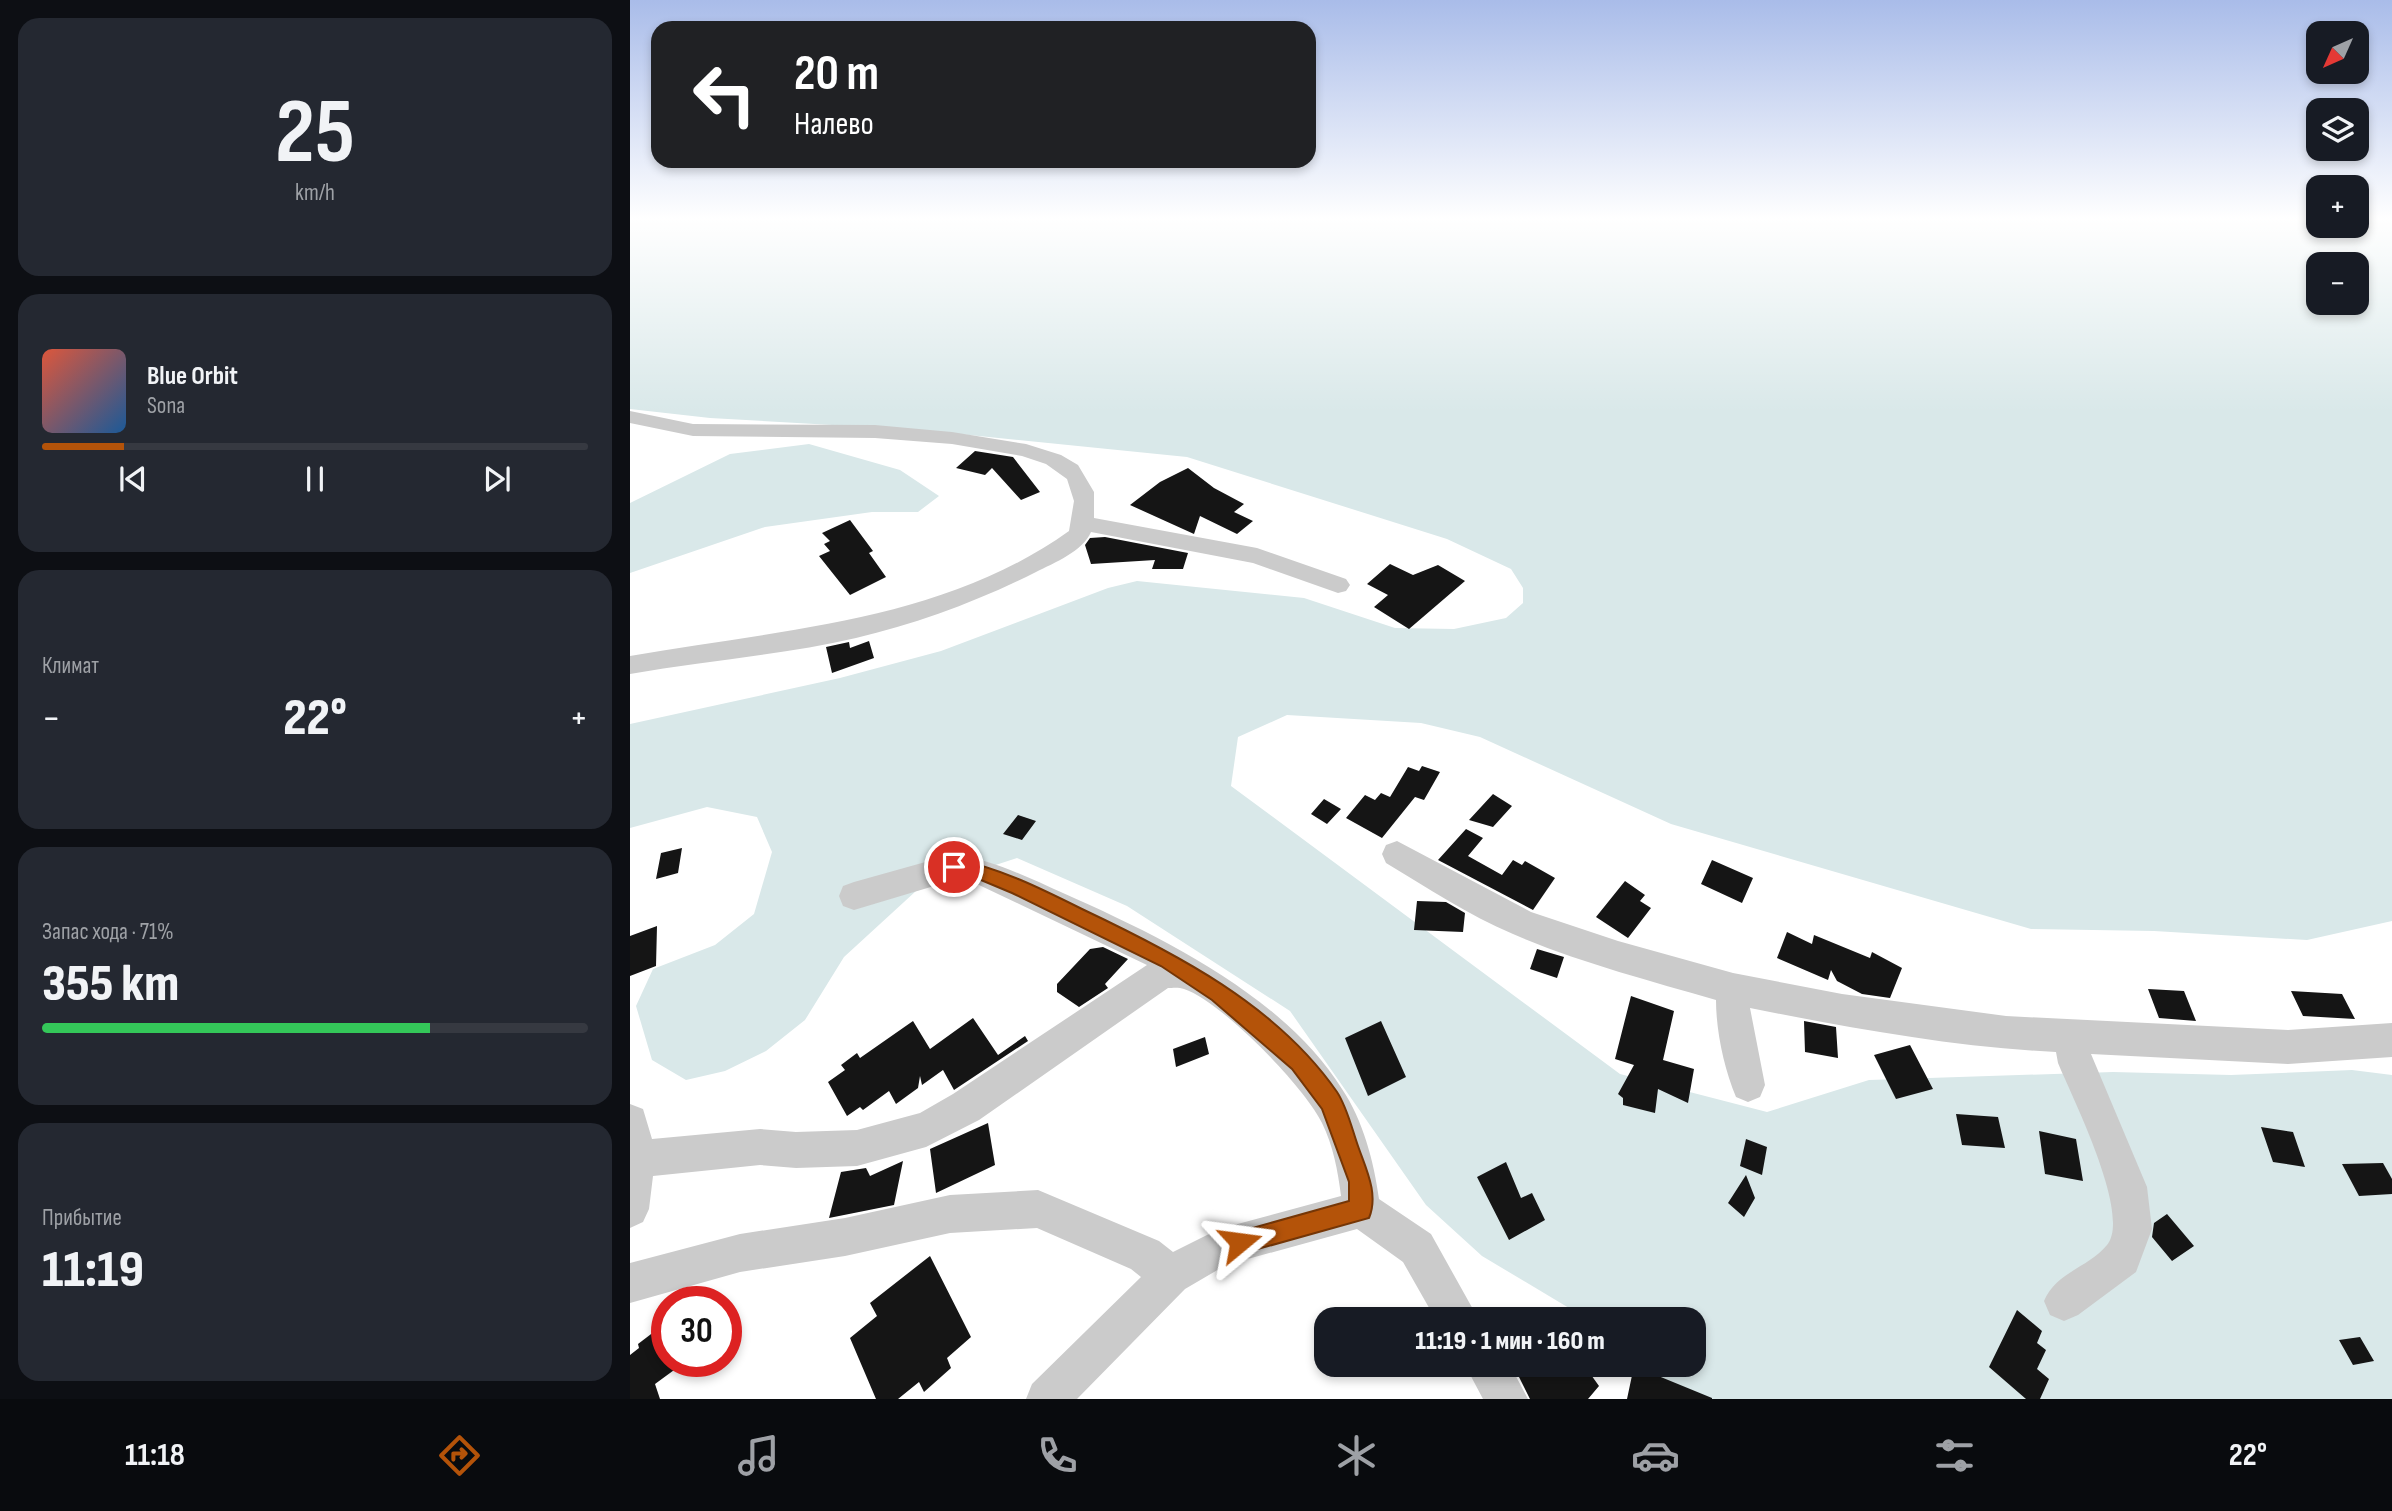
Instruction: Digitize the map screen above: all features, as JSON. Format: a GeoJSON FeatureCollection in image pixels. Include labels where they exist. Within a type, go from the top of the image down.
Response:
{"type":"FeatureCollection","features":[{"type":"Feature","properties":{"kind":"street"},"geometry":{"type":"LineString","coordinates":[[630,417],[689,430],[821,429],[967,441],[1029,451],[1070,469],[1083,490],[1086,507],[1079,534],[1041,561],[908,614],[859,628],[782,643],[630,665]]}},
{"type":"Feature","properties":{"kind":"street"},"geometry":{"type":"LineString","coordinates":[[1082,523],[1257,556],[1338,585]]}},
{"type":"Feature","properties":{"kind":"street"},"geometry":{"type":"LineString","coordinates":[[1397,854],[1486,906],[1524,924],[1618,956],[1734,989],[1842,1010],[2006,1033],[2288,1047],[2392,1040]]}},
{"type":"Feature","properties":{"kind":"street"},"geometry":{"type":"LineString","coordinates":[[853,896],[954,867],[983,872],[1019,887],[1219,993],[1299,1062],[1331,1102],[1360,1182],[1361,1209]]}},
{"type":"Feature","properties":{"kind":"street"},"geometry":{"type":"LineString","coordinates":[[634,1139],[646,1158],[760,1147],[796,1150],[857,1148],[926,1129],[965,1107],[1168,966]]}},
{"type":"Feature","properties":{"kind":"street"},"geometry":{"type":"LineString","coordinates":[[1734,989],[1733,1018],[1748,1085]]}},
{"type":"Feature","properties":{"kind":"street"},"geometry":{"type":"LineString","coordinates":[[2064,1301],[2122,1258],[2133,1229],[2128,1187],[2075,1063],[2071,1036]]}},
{"type":"Feature","properties":{"kind":"street"},"geometry":{"type":"LineString","coordinates":[[630,1209],[634,1139]]}},
{"type":"Feature","properties":{"kind":"street"},"geometry":{"type":"LineString","coordinates":[[631,1275],[740,1253],[845,1237],[950,1214],[1038,1209],[1145,1255],[1171,1275]]}},
{"type":"Feature","properties":{"kind":"street"},"geometry":{"type":"LineString","coordinates":[[1047,1399],[1171,1275],[1219,1248],[1361,1209]]}},
{"type":"Feature","properties":{"kind":"street"},"geometry":{"type":"LineString","coordinates":[[1361,1209],[1417,1248],[1451,1307]]}},
{"type":"Feature","properties":{"kind":"street"},"geometry":{"type":"LineString","coordinates":[[1493,1377],[1507,1399]]}},
{"type":"Feature","properties":{"kind":"shaded area"},"geometry":{"type":"Polygon","coordinates":[[[630,282],[2306,282],[2306,315],[2369,315],[2369,282],[2392,282],[2392,921],[2307,940],[2154,931],[2031,929],[1671,824],[1480,737],[1421,723],[1287,715],[1238,737],[1231,786],[1620,1074],[1767,1112],[1869,1080],[2113,1072],[2231,1075],[2352,1070],[2392,1075],[2392,1399],[1664,1399],[1641,1377],[1706,1377],[1706,1307],[1567,1307],[1482,1256],[1426,1205],[1290,1011],[1127,906],[1017,858],[916,891],[844,957],[805,1020],[766,1051],[725,1071],[686,1080],[652,1060],[636,1006],[653,969],[715,945],[754,914],[772,852],[757,817],[707,807],[630,828],[630,724],[840,678],[941,651],[1108,588],[1137,581],[1304,598],[1395,628],[1454,629],[1506,618],[1523,603],[1523,588],[1511,569],[1447,539],[1187,457],[920,430],[710,418],[630,409],[630,282]]]}},
{"type":"Feature","properties":{"kind":"shaded area"},"geometry":{"type":"Polygon","coordinates":[[[809,444],[900,470],[939,496],[918,512],[872,512],[765,527],[630,573],[630,503],[730,454],[809,444]]]}},
{"type":"Feature","properties":{"kind":"building"},"geometry":{"type":"Polygon","coordinates":[[[975,451],[1013,457],[1040,492],[1021,500],[992,468],[985,475],[956,468],[975,451]]]}},
{"type":"Feature","properties":{"kind":"building"},"geometry":{"type":"Polygon","coordinates":[[[1188,468],[1214,488],[1244,504],[1234,512],[1253,521],[1237,534],[1200,516],[1194,534],[1130,505],[1160,482],[1188,468]]]}},
{"type":"Feature","properties":{"kind":"building"},"geometry":{"type":"Polygon","coordinates":[[[850,520],[873,551],[869,553],[886,577],[850,595],[819,556],[830,551],[824,544],[830,541],[822,533],[850,520]]]}},
{"type":"Feature","properties":{"kind":"building"},"geometry":{"type":"Polygon","coordinates":[[[1105,537],[1188,553],[1183,569],[1152,569],[1155,560],[1091,564],[1085,545],[1090,538],[1105,537]]]}},
{"type":"Feature","properties":{"kind":"building"},"geometry":{"type":"Polygon","coordinates":[[[1390,564],[1413,575],[1438,565],[1465,581],[1409,629],[1374,607],[1388,595],[1367,584],[1390,564]]]}},
{"type":"Feature","properties":{"kind":"building"},"geometry":{"type":"Polygon","coordinates":[[[869,641],[874,658],[832,673],[826,647],[849,642],[850,648],[869,641]]]}},
{"type":"Feature","properties":{"kind":"building"},"geometry":{"type":"Polygon","coordinates":[[[1422,766],[1440,772],[1424,800],[1415,797],[1382,838],[1346,818],[1365,795],[1375,800],[1381,793],[1390,797],[1408,767],[1419,771],[1422,766]]]}},
{"type":"Feature","properties":{"kind":"building"},"geometry":{"type":"Polygon","coordinates":[[[1493,794],[1512,806],[1493,827],[1469,820],[1493,794]]]}},
{"type":"Feature","properties":{"kind":"building"},"geometry":{"type":"Polygon","coordinates":[[[1324,799],[1341,809],[1327,824],[1311,814],[1324,799]]]}},
{"type":"Feature","properties":{"kind":"building"},"geometry":{"type":"Polygon","coordinates":[[[1018,815],[1036,821],[1022,840],[1003,834],[1018,815]]]}},
{"type":"Feature","properties":{"kind":"building"},"geometry":{"type":"Polygon","coordinates":[[[1466,829],[1483,838],[1468,856],[1502,875],[1513,860],[1522,865],[1525,861],[1555,878],[1533,910],[1438,860],[1466,829]]]}},
{"type":"Feature","properties":{"kind":"building"},"geometry":{"type":"Polygon","coordinates":[[[682,848],[678,873],[656,879],[661,853],[682,848]]]}},
{"type":"Feature","properties":{"kind":"building"},"geometry":{"type":"Polygon","coordinates":[[[1712,860],[1753,878],[1742,903],[1701,884],[1712,860]]]}},
{"type":"Feature","properties":{"kind":"building"},"geometry":{"type":"Polygon","coordinates":[[[1625,881],[1645,895],[1640,901],[1651,908],[1628,938],[1596,917],[1625,881]]]}},
{"type":"Feature","properties":{"kind":"building"},"geometry":{"type":"Polygon","coordinates":[[[1417,901],[1446,902],[1465,913],[1463,932],[1414,930],[1417,901]]]}},
{"type":"Feature","properties":{"kind":"building"},"geometry":{"type":"Polygon","coordinates":[[[657,926],[656,966],[630,976],[630,936],[657,926]]]}},
{"type":"Feature","properties":{"kind":"building"},"geometry":{"type":"Polygon","coordinates":[[[1787,932],[1812,944],[1814,935],[1870,958],[1872,952],[1902,968],[1890,998],[1862,994],[1837,981],[1831,970],[1828,980],[1777,958],[1787,932]]]}},
{"type":"Feature","properties":{"kind":"building"},"geometry":{"type":"Polygon","coordinates":[[[1103,947],[1128,959],[1105,984],[1108,988],[1079,1007],[1057,992],[1057,984],[1090,949],[1103,947]]]}},
{"type":"Feature","properties":{"kind":"building"},"geometry":{"type":"Polygon","coordinates":[[[1537,949],[1564,957],[1557,978],[1530,969],[1537,949]]]}},
{"type":"Feature","properties":{"kind":"building"},"geometry":{"type":"Polygon","coordinates":[[[2148,989],[2184,991],[2196,1021],[2159,1018],[2148,989]]]}},
{"type":"Feature","properties":{"kind":"building"},"geometry":{"type":"Polygon","coordinates":[[[2291,991],[2342,994],[2355,1019],[2303,1016],[2291,991]]]}},
{"type":"Feature","properties":{"kind":"building"},"geometry":{"type":"Polygon","coordinates":[[[1631,996],[1674,1011],[1663,1060],[1694,1069],[1688,1103],[1658,1089],[1655,1113],[1623,1105],[1623,1098],[1618,1094],[1634,1065],[1615,1059],[1631,996]]]}},
{"type":"Feature","properties":{"kind":"building"},"geometry":{"type":"Polygon","coordinates":[[[973,1018],[998,1055],[1025,1036],[1028,1041],[954,1090],[943,1070],[922,1085],[920,1076],[918,1088],[896,1104],[889,1091],[863,1110],[860,1107],[847,1116],[828,1082],[845,1070],[841,1065],[857,1053],[860,1058],[913,1021],[930,1049],[973,1018]]]}},
{"type":"Feature","properties":{"kind":"building"},"geometry":{"type":"Polygon","coordinates":[[[1381,1021],[1406,1077],[1368,1096],[1345,1038],[1381,1021]]]}},
{"type":"Feature","properties":{"kind":"building"},"geometry":{"type":"Polygon","coordinates":[[[1804,1021],[1836,1027],[1838,1058],[1805,1052],[1804,1021]]]}},
{"type":"Feature","properties":{"kind":"building"},"geometry":{"type":"Polygon","coordinates":[[[1205,1037],[1209,1054],[1176,1067],[1173,1049],[1205,1037]]]}},
{"type":"Feature","properties":{"kind":"building"},"geometry":{"type":"Polygon","coordinates":[[[1910,1045],[1933,1089],[1896,1099],[1874,1055],[1910,1045]]]}},
{"type":"Feature","properties":{"kind":"building"},"geometry":{"type":"Polygon","coordinates":[[[1956,1114],[1998,1117],[2005,1148],[1962,1145],[1956,1114]]]}},
{"type":"Feature","properties":{"kind":"building"},"geometry":{"type":"Polygon","coordinates":[[[988,1123],[995,1165],[936,1193],[930,1149],[988,1123]]]}},
{"type":"Feature","properties":{"kind":"building"},"geometry":{"type":"Polygon","coordinates":[[[2261,1127],[2293,1132],[2305,1167],[2273,1162],[2261,1127]]]}},
{"type":"Feature","properties":{"kind":"building"},"geometry":{"type":"Polygon","coordinates":[[[2039,1131],[2076,1139],[2083,1181],[2045,1174],[2039,1131]]]}},
{"type":"Feature","properties":{"kind":"building"},"geometry":{"type":"Polygon","coordinates":[[[1746,1139],[1767,1147],[1762,1175],[1740,1166],[1746,1139]]]}},
{"type":"Feature","properties":{"kind":"building"},"geometry":{"type":"Polygon","coordinates":[[[903,1161],[894,1205],[829,1218],[841,1172],[866,1168],[870,1176],[903,1161]]]}},
{"type":"Feature","properties":{"kind":"building"},"geometry":{"type":"Polygon","coordinates":[[[1506,1162],[1521,1198],[1532,1193],[1545,1220],[1509,1240],[1477,1177],[1506,1162]]]}},
{"type":"Feature","properties":{"kind":"building"},"geometry":{"type":"Polygon","coordinates":[[[2383,1163],[2392,1179],[2392,1194],[2359,1196],[2342,1164],[2383,1163]]]}},
{"type":"Feature","properties":{"kind":"building"},"geometry":{"type":"Polygon","coordinates":[[[1746,1175],[1755,1198],[1744,1217],[1728,1203],[1746,1175]]]}},
{"type":"Feature","properties":{"kind":"building"},"geometry":{"type":"Polygon","coordinates":[[[2167,1214],[2194,1246],[2172,1261],[2152,1237],[2154,1223],[2167,1214]]]}},
{"type":"Feature","properties":{"kind":"building"},"geometry":{"type":"Polygon","coordinates":[[[930,1256],[971,1337],[947,1358],[951,1368],[924,1392],[919,1382],[898,1399],[876,1399],[850,1338],[877,1316],[870,1303],[930,1256]]]}},
{"type":"Feature","properties":{"kind":"building"},"geometry":{"type":"Polygon","coordinates":[[[2017,1310],[2042,1331],[2037,1343],[2046,1350],[2037,1369],[2049,1379],[2040,1399],[2026,1399],[1989,1367],[2017,1310]]]}},
{"type":"Feature","properties":{"kind":"building"},"geometry":{"type":"Polygon","coordinates":[[[651,1334],[651,1377],[665,1377],[655,1384],[660,1399],[630,1399],[630,1355],[639,1348],[638,1344],[651,1334]]]}},
{"type":"Feature","properties":{"kind":"building"},"geometry":{"type":"Polygon","coordinates":[[[2360,1337],[2374,1361],[2353,1365],[2339,1340],[2360,1337]]]}},
{"type":"Feature","properties":{"kind":"building"},"geometry":{"type":"Polygon","coordinates":[[[1519,1377],[1593,1377],[1599,1386],[1588,1399],[1530,1399],[1519,1377]]]}},
{"type":"Feature","properties":{"kind":"building"},"geometry":{"type":"Polygon","coordinates":[[[1632,1377],[1661,1377],[1712,1398],[1712,1399],[1627,1399],[1632,1377]]]}},
{"type":"Feature","properties":{"kind":"route"},"geometry":{"type":"LineString","coordinates":[[954,867],[983,872],[1019,887],[1054,907],[1092,921],[1168,960],[1219,993],[1299,1062],[1331,1102],[1360,1182],[1361,1209],[1240,1242]]}}]}
